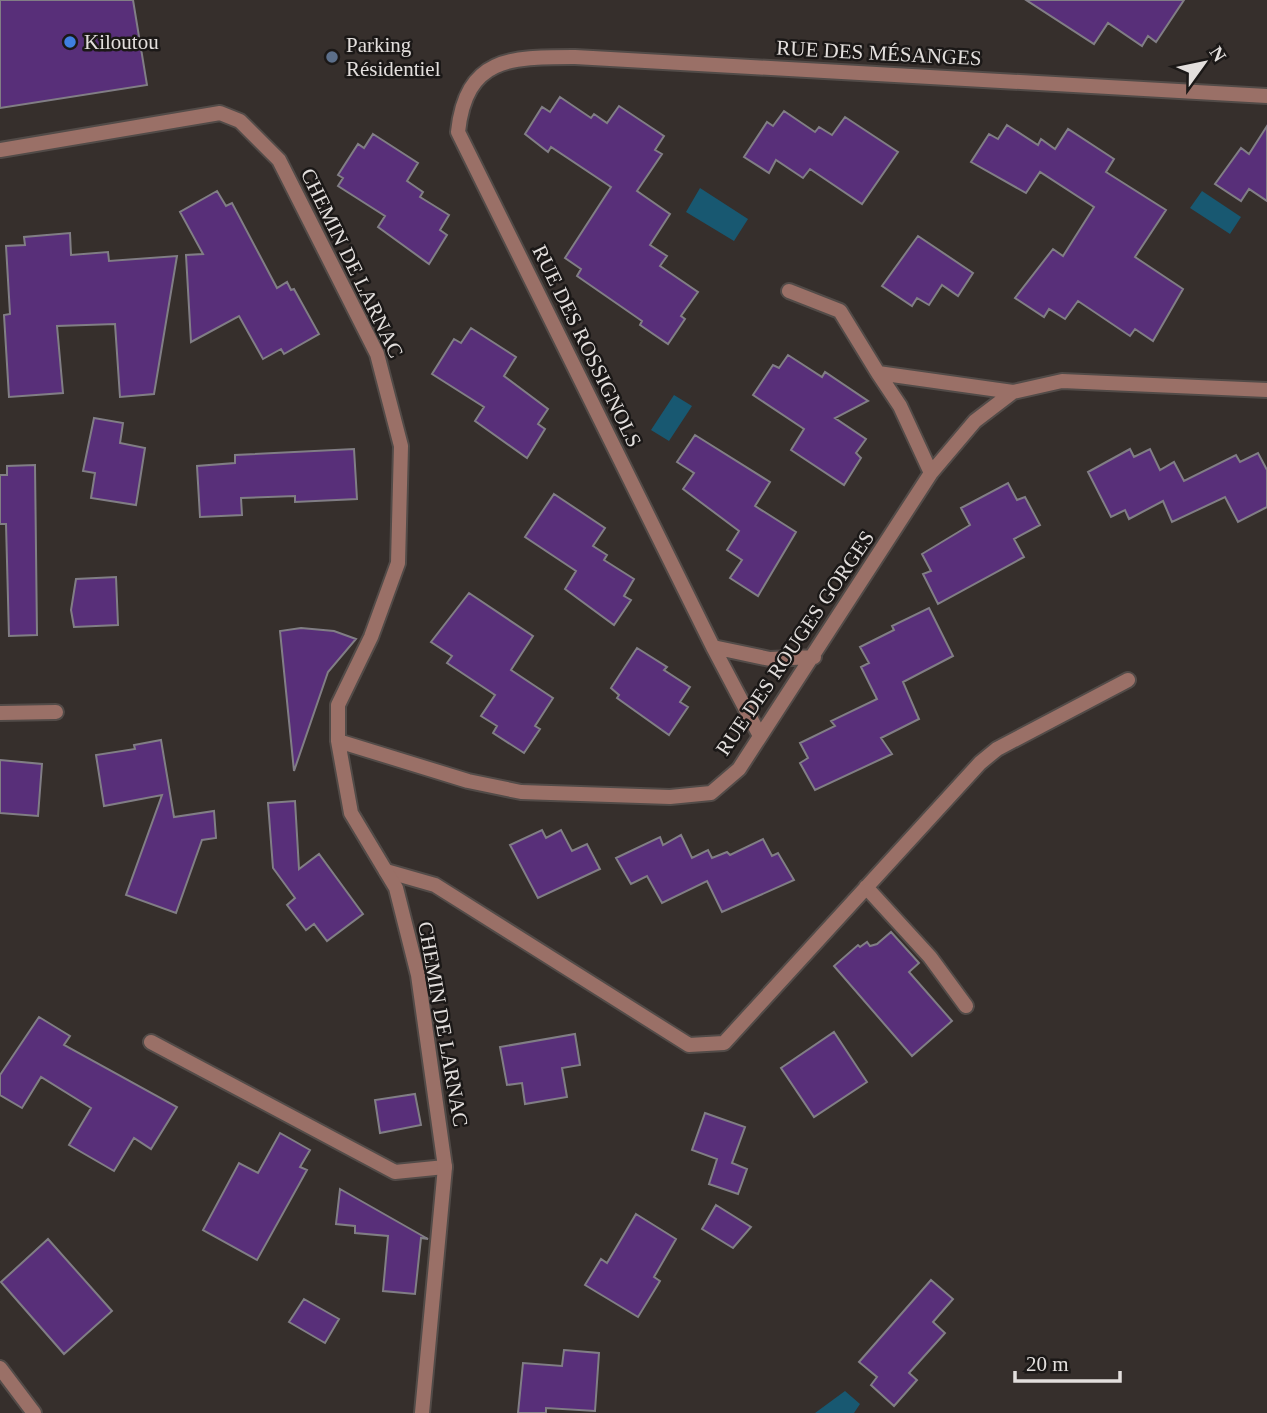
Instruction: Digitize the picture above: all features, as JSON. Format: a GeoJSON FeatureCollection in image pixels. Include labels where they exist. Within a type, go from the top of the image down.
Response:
{"type":"FeatureCollection","features":[{"type":"Feature","properties":{"kind":"street","name":"RUE DES MÉSANGES"},"geometry":{"type":"LineString","coordinates":[[489,66],[524,57],[575,57],[1267,96]]}},
{"type":"Feature","properties":{"kind":"street","name":"RUE DES ROSSIGNOLS"},"geometry":{"type":"LineString","coordinates":[[489,66],[471,84],[460,109],[458,132],[713,647],[761,736]]}},
{"type":"Feature","properties":{"kind":"street","name":"CHEMIN DE LARNAC"},"geometry":{"type":"LineString","coordinates":[[0,150],[220,113],[240,121],[279,160],[377,354],[401,446],[398,563],[372,637],[338,705],[338,741],[351,813],[396,888],[418,975],[445,1167],[422,1413]]}},
{"type":"Feature","properties":{"kind":"street"},"geometry":{"type":"LineString","coordinates":[[789,291],[840,311],[900,406],[931,473]]}},
{"type":"Feature","properties":{"kind":"street","name":"RUE DES ROUGES GORGES"},"geometry":{"type":"LineString","coordinates":[[878,373],[1013,392],[1062,382],[1267,390]]}},
{"type":"Feature","properties":{"kind":"street","name":"RUE DES ROUGES GORGES"},"geometry":{"type":"LineString","coordinates":[[338,741],[468,781],[521,792],[670,797],[711,793],[739,769],[931,473],[975,421],[1013,392]]}},
{"type":"Feature","properties":{"kind":"street"},"geometry":{"type":"LineString","coordinates":[[713,647],[769,659],[814,656]]}},
{"type":"Feature","properties":{"kind":"street"},"geometry":{"type":"LineString","coordinates":[[386,871],[435,885],[689,1045],[724,1043],[980,763],[997,749],[1128,680]]}},
{"type":"Feature","properties":{"kind":"street"},"geometry":{"type":"LineString","coordinates":[[0,713],[56,712]]}},
{"type":"Feature","properties":{"kind":"street"},"geometry":{"type":"LineString","coordinates":[[866,887],[930,957],[966,1006]]}},
{"type":"Feature","properties":{"kind":"street"},"geometry":{"type":"LineString","coordinates":[[151,1042],[395,1172],[445,1167]]}},
{"type":"Feature","properties":{"kind":"street"},"geometry":{"type":"LineString","coordinates":[[0,1368],[34,1413]]}},
{"type":"Feature","properties":{"kind":"water"},"geometry":{"type":"Polygon","coordinates":[[[700,188],[748,219],[734,241],[686,212],[700,188]]]}},
{"type":"Feature","properties":{"kind":"water"},"geometry":{"type":"Polygon","coordinates":[[[1202,191],[1241,217],[1230,234],[1190,208],[1202,191]]]}},
{"type":"Feature","properties":{"kind":"water"},"geometry":{"type":"Polygon","coordinates":[[[674,395],[692,406],[669,441],[651,430],[674,395]]]}},
{"type":"Feature","properties":{"kind":"water"},"geometry":{"type":"Polygon","coordinates":[[[845,1391],[860,1404],[854,1413],[815,1413],[845,1391]]]}},
{"type":"Feature","properties":{"kind":"building","name":"Kiloutou"},"geometry":{"type":"Polygon","coordinates":[[[0,0],[133,0],[147,85],[0,108],[0,0]]]}},
{"type":"Feature","properties":{"kind":"building"},"geometry":{"type":"Polygon","coordinates":[[[1026,0],[1184,0],[1156,42],[1148,36],[1142,46],[1108,23],[1094,44],[1026,0]]]}},
{"type":"Feature","properties":{"kind":"building"},"geometry":{"type":"Polygon","coordinates":[[[560,97],[591,118],[594,114],[607,123],[619,106],[664,136],[655,150],[662,154],[637,191],[670,214],[650,245],[667,256],[660,266],[698,292],[681,316],[685,319],[668,344],[640,325],[642,321],[577,276],[581,269],[565,258],[611,187],[551,147],[548,152],[525,134],[542,107],[550,112],[560,97]]]}},
{"type":"Feature","properties":{"kind":"building"},"geometry":{"type":"Polygon","coordinates":[[[784,111],[815,132],[819,127],[832,135],[845,117],[898,152],[862,204],[810,169],[803,178],[776,160],[769,173],[744,157],[767,122],[773,126],[784,111]]]}},
{"type":"Feature","properties":{"kind":"building"},"geometry":{"type":"Polygon","coordinates":[[[1007,125],[1038,145],[1041,139],[1055,149],[1068,129],[1114,159],[1106,172],[1166,210],[1135,257],[1183,289],[1153,341],[1135,329],[1130,336],[1078,301],[1065,319],[1049,309],[1044,317],[1015,298],[1053,249],[1063,256],[1094,207],[1040,172],[1026,193],[971,162],[989,134],[998,139],[1007,125]]]}},
{"type":"Feature","properties":{"kind":"building"},"geometry":{"type":"Polygon","coordinates":[[[1267,126],[1267,201],[1249,189],[1241,201],[1215,184],[1241,148],[1249,154],[1267,126]]]}},
{"type":"Feature","properties":{"kind":"building"},"geometry":{"type":"Polygon","coordinates":[[[373,134],[418,163],[407,181],[423,192],[420,197],[449,215],[440,230],[447,235],[429,264],[378,227],[385,216],[338,186],[343,178],[338,175],[358,144],[364,148],[373,134]]]}},
{"type":"Feature","properties":{"kind":"building"},"geometry":{"type":"Polygon","coordinates":[[[217,191],[226,206],[232,203],[277,288],[287,282],[291,290],[294,289],[319,334],[284,354],[281,349],[263,359],[239,316],[191,342],[186,255],[203,254],[180,212],[217,191]]]}},
{"type":"Feature","properties":{"kind":"building"},"geometry":{"type":"Polygon","coordinates":[[[70,233],[71,255],[108,252],[109,261],[177,256],[154,394],[120,397],[115,324],[57,326],[63,393],[9,397],[4,315],[10,314],[6,246],[25,245],[24,237],[70,233]]]}},
{"type":"Feature","properties":{"kind":"building"},"geometry":{"type":"Polygon","coordinates":[[[918,236],[973,273],[958,296],[942,285],[929,305],[917,298],[912,306],[882,286],[918,236]]]}},
{"type":"Feature","properties":{"kind":"building"},"geometry":{"type":"Polygon","coordinates":[[[471,328],[516,357],[504,376],[548,409],[538,424],[545,429],[527,458],[475,421],[484,407],[432,374],[454,339],[461,343],[471,328]]]}},
{"type":"Feature","properties":{"kind":"building"},"geometry":{"type":"Polygon","coordinates":[[[788,355],[822,377],[825,372],[868,401],[835,418],[866,439],[856,453],[861,458],[844,485],[791,450],[804,429],[753,395],[773,365],[779,368],[788,355]]]}},
{"type":"Feature","properties":{"kind":"building"},"geometry":{"type":"Polygon","coordinates":[[[94,418],[123,423],[120,443],[145,448],[136,505],[91,498],[95,473],[83,471],[94,418]]]}},
{"type":"Feature","properties":{"kind":"building"},"geometry":{"type":"Polygon","coordinates":[[[695,435],[770,482],[755,506],[796,532],[758,596],[730,578],[742,560],[727,550],[739,531],[683,489],[694,473],[677,462],[695,435]]]}},
{"type":"Feature","properties":{"kind":"building"},"geometry":{"type":"Polygon","coordinates":[[[354,449],[357,499],[295,502],[295,496],[241,498],[242,515],[200,517],[197,466],[235,463],[235,455],[354,449]]]}},
{"type":"Feature","properties":{"kind":"building"},"geometry":{"type":"Polygon","coordinates":[[[1130,449],[1134,457],[1150,449],[1160,470],[1174,462],[1184,481],[1236,455],[1240,462],[1258,453],[1267,470],[1267,507],[1238,522],[1225,497],[1172,522],[1163,501],[1129,519],[1125,510],[1111,517],[1088,472],[1130,449]]]}},
{"type":"Feature","properties":{"kind":"building"},"geometry":{"type":"Polygon","coordinates":[[[35,465],[37,635],[9,636],[6,524],[0,524],[0,475],[7,475],[7,466],[35,465]]]}},
{"type":"Feature","properties":{"kind":"building"},"geometry":{"type":"Polygon","coordinates":[[[1008,483],[1017,500],[1025,497],[1040,525],[1014,539],[1024,557],[938,604],[923,574],[931,571],[922,554],[970,525],[961,508],[1008,483]]]}},
{"type":"Feature","properties":{"kind":"building"},"geometry":{"type":"Polygon","coordinates":[[[554,494],[605,528],[593,546],[607,555],[604,560],[634,579],[624,596],[631,600],[614,625],[565,589],[576,571],[525,537],[554,494]]]}},
{"type":"Feature","properties":{"kind":"building"},"geometry":{"type":"Polygon","coordinates":[[[116,577],[118,625],[74,627],[71,610],[76,579],[116,577]]]}},
{"type":"Feature","properties":{"kind":"building"},"geometry":{"type":"Polygon","coordinates":[[[469,593],[533,636],[511,670],[553,698],[535,726],[540,729],[524,753],[493,733],[497,726],[481,716],[495,695],[447,663],[452,656],[431,642],[469,593]]]}},
{"type":"Feature","properties":{"kind":"building"},"geometry":{"type":"Polygon","coordinates":[[[929,608],[953,656],[903,682],[919,719],[881,738],[892,754],[815,790],[800,763],[808,758],[800,743],[835,726],[831,721],[877,699],[861,667],[869,663],[860,647],[894,630],[892,626],[929,608]]]}},
{"type":"Feature","properties":{"kind":"building"},"geometry":{"type":"Polygon","coordinates":[[[301,628],[334,631],[356,639],[328,672],[294,771],[280,631],[301,628]]]}},
{"type":"Feature","properties":{"kind":"building"},"geometry":{"type":"Polygon","coordinates":[[[637,648],[667,667],[664,670],[690,687],[680,702],[688,707],[669,735],[617,698],[619,695],[611,688],[637,648]]]}},
{"type":"Feature","properties":{"kind":"building"},"geometry":{"type":"Polygon","coordinates":[[[161,740],[174,817],[214,811],[216,838],[202,840],[176,913],[126,895],[162,795],[104,806],[96,755],[135,749],[134,745],[161,740]]]}},
{"type":"Feature","properties":{"kind":"building"},"geometry":{"type":"Polygon","coordinates":[[[0,760],[42,764],[38,816],[0,813],[0,760]]]}},
{"type":"Feature","properties":{"kind":"building"},"geometry":{"type":"Polygon","coordinates":[[[295,801],[299,869],[319,854],[363,914],[327,941],[314,924],[306,930],[287,905],[295,898],[273,868],[268,803],[295,801]]]}},
{"type":"Feature","properties":{"kind":"building"},"geometry":{"type":"Polygon","coordinates":[[[542,830],[546,838],[561,830],[572,851],[587,844],[600,869],[538,898],[510,845],[542,830]]]}},
{"type":"Feature","properties":{"kind":"building"},"geometry":{"type":"Polygon","coordinates":[[[681,835],[692,858],[708,850],[712,858],[727,852],[730,855],[763,839],[772,856],[778,853],[794,880],[722,912],[707,881],[662,903],[647,876],[631,884],[616,858],[660,837],[663,845],[681,835]]]}},
{"type":"Feature","properties":{"kind":"building"},"geometry":{"type":"Polygon","coordinates":[[[891,932],[919,963],[909,972],[952,1021],[912,1056],[834,966],[858,945],[860,947],[867,942],[870,946],[877,944],[891,932]]]}},
{"type":"Feature","properties":{"kind":"building"},"geometry":{"type":"Polygon","coordinates":[[[39,1017],[70,1036],[64,1045],[177,1107],[151,1149],[134,1138],[114,1171],[69,1145],[91,1108],[41,1077],[22,1108],[0,1095],[0,1075],[39,1017]]]}},
{"type":"Feature","properties":{"kind":"building"},"geometry":{"type":"Polygon","coordinates":[[[834,1032],[867,1082],[814,1117],[781,1068],[834,1032]]]}},
{"type":"Feature","properties":{"kind":"building"},"geometry":{"type":"Polygon","coordinates":[[[575,1034],[580,1065],[562,1068],[567,1097],[525,1104],[522,1083],[507,1085],[500,1047],[575,1034]]]}},
{"type":"Feature","properties":{"kind":"building"},"geometry":{"type":"Polygon","coordinates":[[[415,1094],[421,1125],[380,1133],[375,1100],[415,1094]]]}},
{"type":"Feature","properties":{"kind":"building"},"geometry":{"type":"Polygon","coordinates":[[[705,1113],[745,1127],[732,1163],[747,1169],[738,1194],[709,1184],[717,1159],[692,1150],[705,1113]]]}},
{"type":"Feature","properties":{"kind":"building"},"geometry":{"type":"Polygon","coordinates":[[[280,1133],[310,1150],[300,1167],[307,1170],[257,1260],[203,1230],[239,1163],[258,1173],[280,1133]]]}},
{"type":"Feature","properties":{"kind":"building"},"geometry":{"type":"Polygon","coordinates":[[[340,1189],[428,1239],[421,1238],[415,1294],[383,1291],[388,1236],[355,1233],[355,1226],[336,1224],[340,1189]]]}},
{"type":"Feature","properties":{"kind":"building"},"geometry":{"type":"Polygon","coordinates":[[[716,1205],[751,1227],[733,1248],[702,1229],[716,1205]]]}},
{"type":"Feature","properties":{"kind":"building"},"geometry":{"type":"Polygon","coordinates":[[[636,1214],[676,1239],[654,1277],[660,1281],[638,1317],[585,1285],[601,1259],[607,1263],[636,1214]]]}},
{"type":"Feature","properties":{"kind":"building"},"geometry":{"type":"Polygon","coordinates":[[[48,1239],[112,1311],[64,1354],[1,1282],[48,1239]]]}},
{"type":"Feature","properties":{"kind":"building"},"geometry":{"type":"Polygon","coordinates":[[[931,1280],[953,1299],[933,1322],[945,1333],[909,1373],[917,1380],[894,1406],[871,1385],[877,1377],[859,1362],[931,1280]]]}},
{"type":"Feature","properties":{"kind":"building"},"geometry":{"type":"Polygon","coordinates":[[[304,1299],[339,1319],[325,1343],[289,1322],[304,1299]]]}},
{"type":"Feature","properties":{"kind":"building"},"geometry":{"type":"Polygon","coordinates":[[[564,1350],[599,1353],[595,1411],[546,1408],[546,1413],[518,1413],[523,1363],[562,1366],[564,1350]]]}},
{"type":"Feature","properties":{"kind":"place","name":"Kiloutou"},"geometry":{"type":"Point","coordinates":[70,42]}},
{"type":"Feature","properties":{"kind":"place","name":"Parking Résidentiel"},"geometry":{"type":"Point","coordinates":[332,57]}}]}
